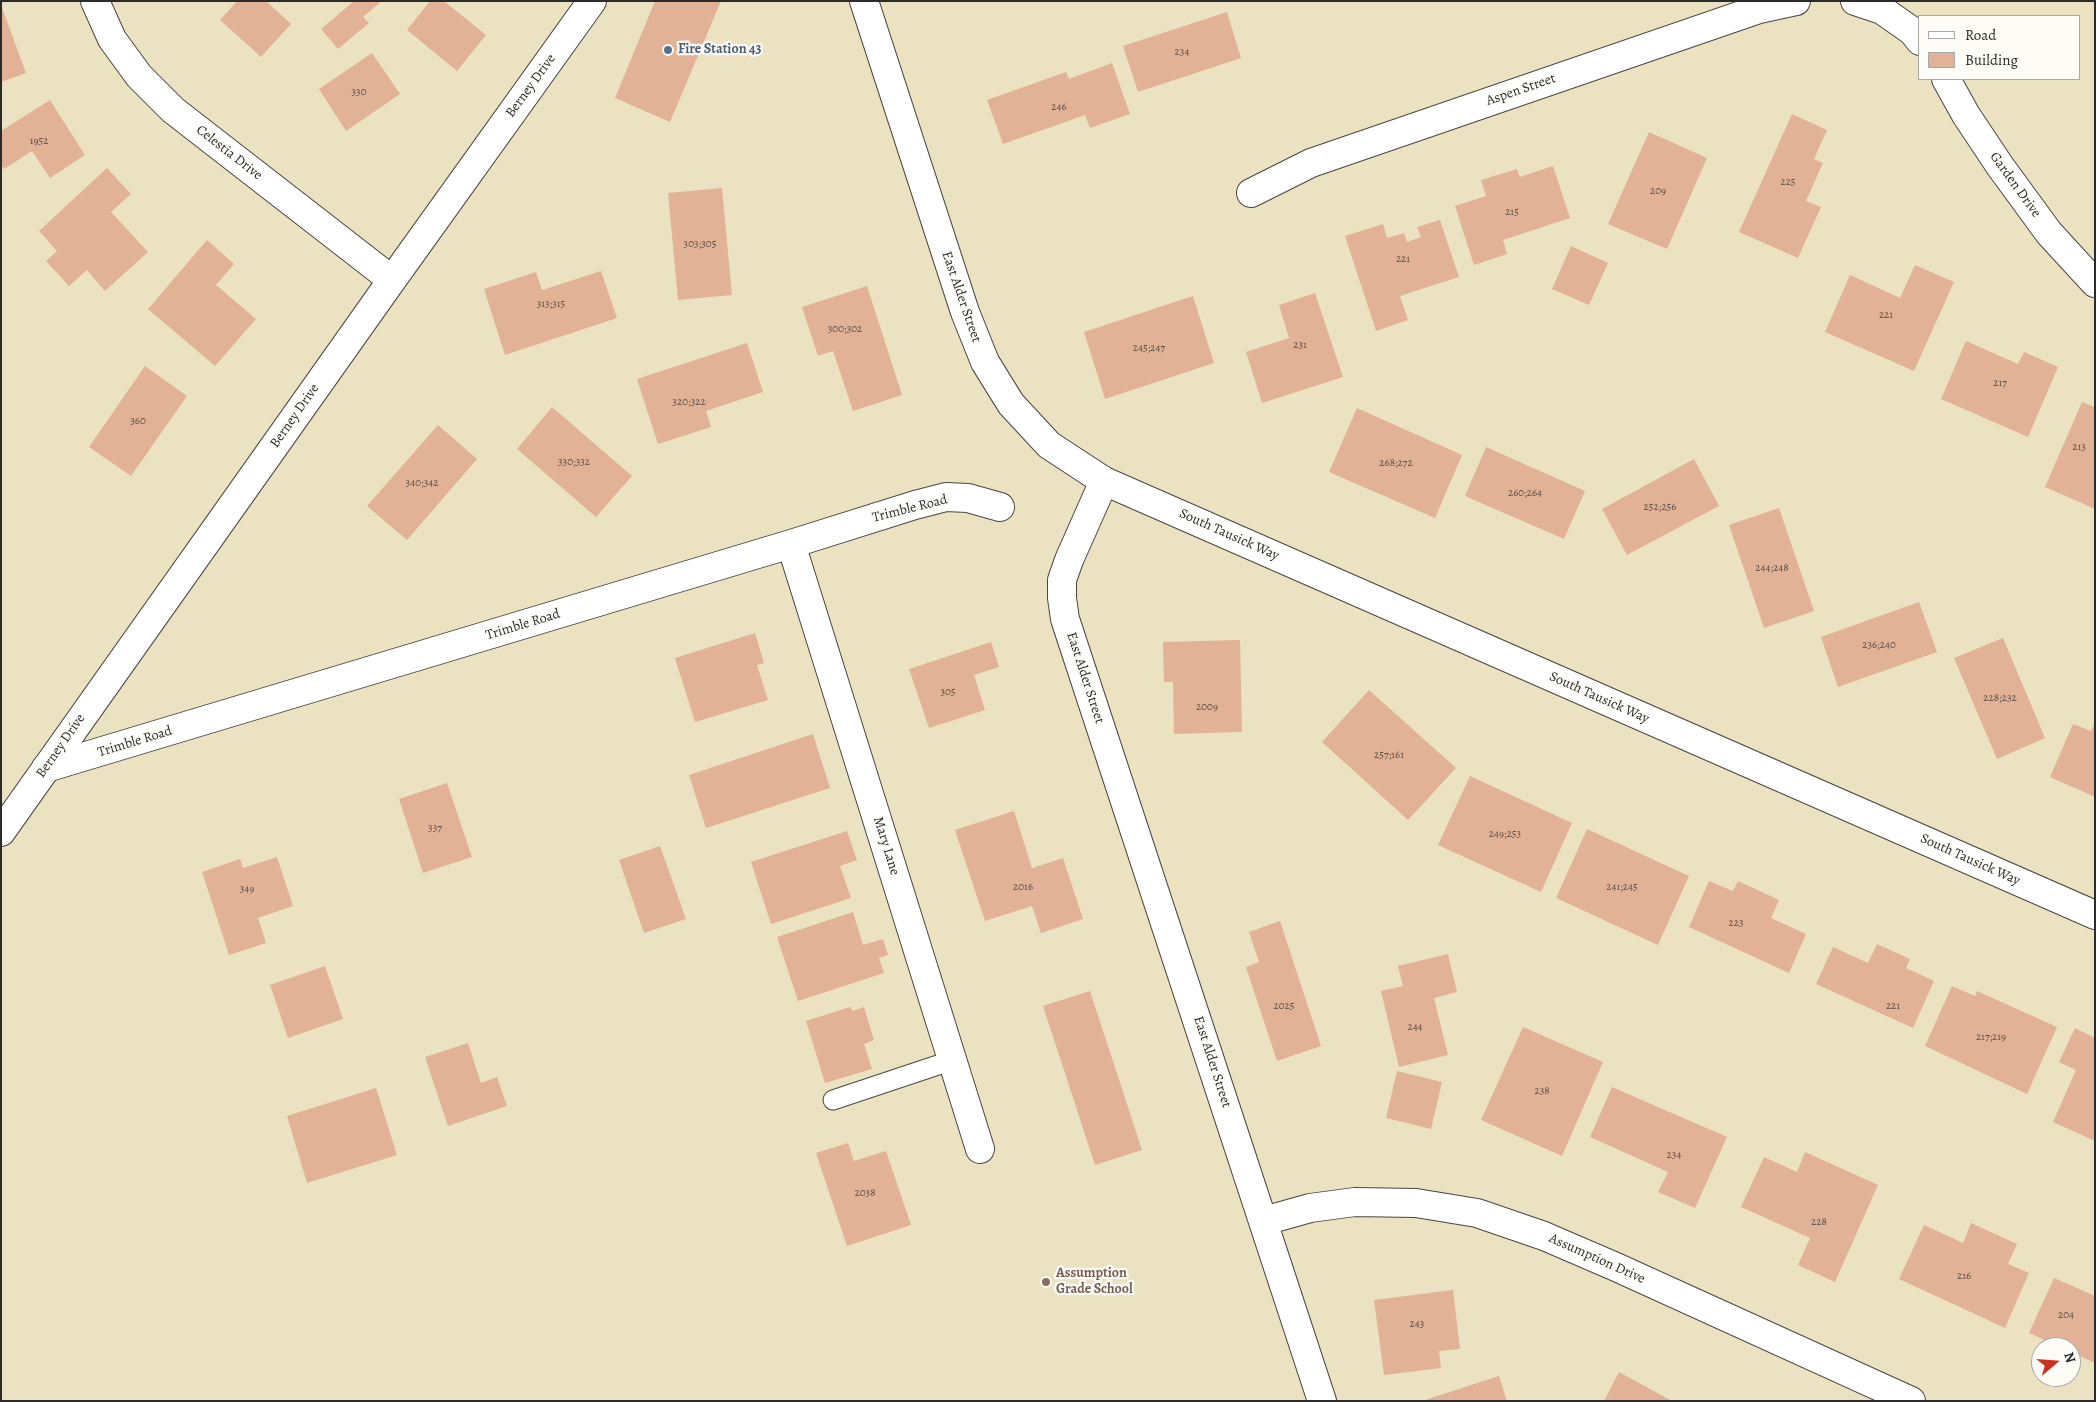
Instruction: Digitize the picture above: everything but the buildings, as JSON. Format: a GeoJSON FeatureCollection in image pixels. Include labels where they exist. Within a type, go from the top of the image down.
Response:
{"type":"FeatureCollection","features":[{"type":"Feature","properties":{"kind":"street","name":"Celestia Drive"},"geometry":{"type":"LineString","coordinates":[[95,1],[112,39],[140,76],[173,110],[392,280]]}},
{"type":"Feature","properties":{"kind":"street","name":"Berney Drive"},"geometry":{"type":"LineString","coordinates":[[1,832],[592,1]]}},
{"type":"Feature","properties":{"kind":"street","name":"East Alder Street"},"geometry":{"type":"LineString","coordinates":[[864,1],[965,312],[985,362],[1010,404],[1049,445],[1104,481],[1062,580],[1065,619],[1322,1401]]}},
{"type":"Feature","properties":{"kind":"street","name":"Aspen Street"},"geometry":{"type":"LineString","coordinates":[[1251,193],[1310,163],[1759,9],[1796,1]]}},
{"type":"Feature","properties":{"kind":"street"},"geometry":{"type":"LineString","coordinates":[[1855,1],[1882,10],[1912,31],[1918,38]]}},
{"type":"Feature","properties":{"kind":"street","name":"Garden Drive"},"geometry":{"type":"LineString","coordinates":[[1947,80],[1966,115],[2000,166],[2049,233],[2095,283]]}},
{"type":"Feature","properties":{"kind":"street","name":"South Tausick Way"},"geometry":{"type":"LineString","coordinates":[[1104,481],[2095,915]]}},
{"type":"Feature","properties":{"kind":"street","name":"Trimble Road"},"geometry":{"type":"LineString","coordinates":[[46,768],[916,505],[946,498],[968,498],[1000,508]]}},
{"type":"Feature","properties":{"kind":"street","name":"Mary Lane"},"geometry":{"type":"LineString","coordinates":[[791,544],[980,1149]]}},
{"type":"Feature","properties":{"kind":"street","name":"Assumption Drive"},"geometry":{"type":"LineString","coordinates":[[1264,1221],[1310,1208],[1355,1202],[1416,1203],[1477,1213],[1544,1236],[1616,1267],[1911,1401]]}},
{"type":"Feature","properties":{"kind":"lane"},"geometry":{"type":"LineString","coordinates":[[833,1100],[953,1060]]}},
{"type":"Feature","properties":{"kind":"place","name":"Fire Station 43"},"geometry":{"type":"Point","coordinates":[668,50]}},
{"type":"Feature","properties":{"kind":"place","name":"Assumption Grade School"},"geometry":{"type":"Point","coordinates":[1046,1282]}}]}
